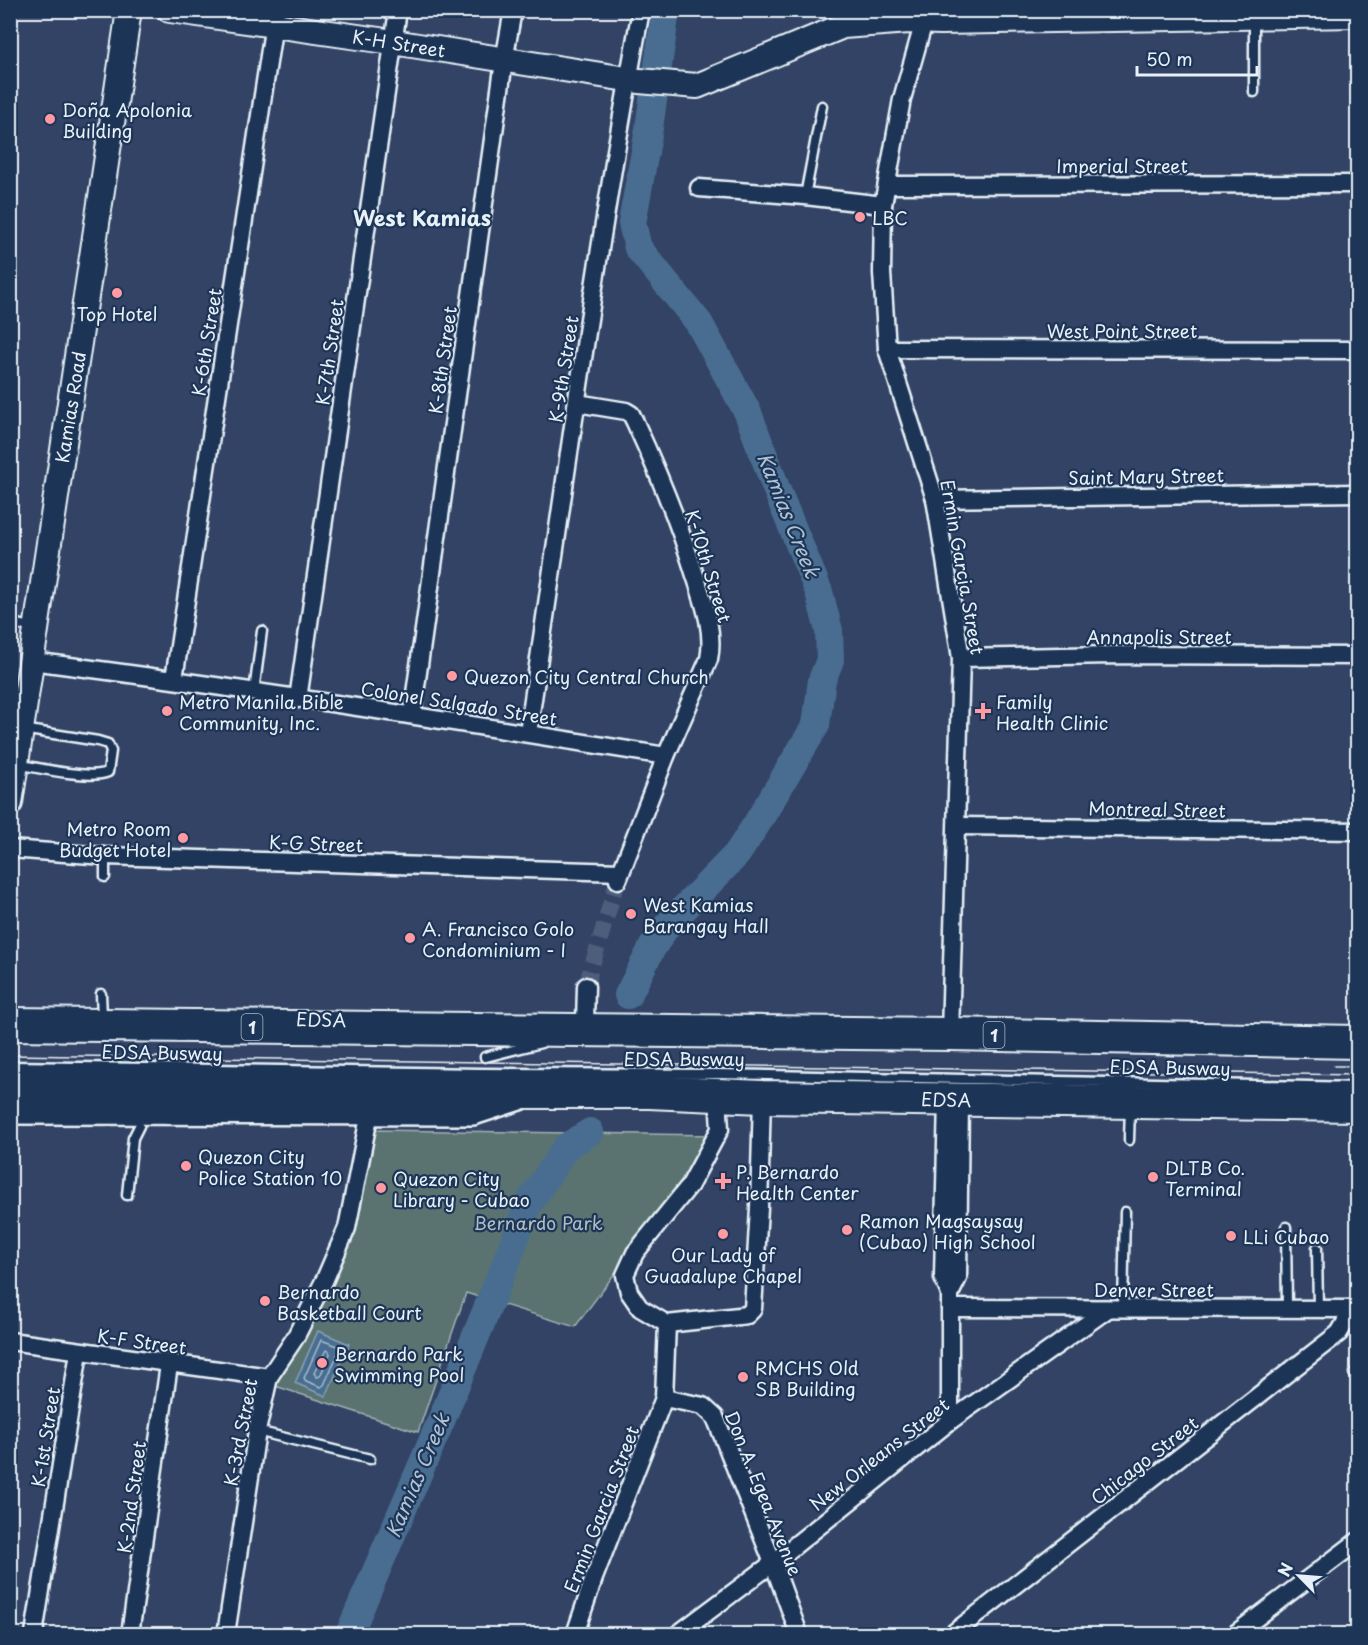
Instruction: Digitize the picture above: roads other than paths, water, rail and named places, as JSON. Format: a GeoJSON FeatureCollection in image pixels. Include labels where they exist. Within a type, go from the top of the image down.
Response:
{"type":"FeatureCollection","features":[{"type":"Feature","properties":{"kind":"highway","name":"EDSA"},"geometry":{"type":"LineString","coordinates":[[10,1024],[494,1044],[631,1030],[1358,1042]]}},
{"type":"Feature","properties":{"kind":"highway","name":"EDSA"},"geometry":{"type":"LineString","coordinates":[[10,1082],[478,1083],[535,1091],[649,1092],[718,1096],[1358,1106]]}},
{"type":"Feature","properties":{"kind":"main road","name":"EDSA"},"geometry":{"type":"LineString","coordinates":[[10,1015],[101,1005],[579,1031],[631,1030]]}},
{"type":"Feature","properties":{"kind":"main road","name":"EDSA"},"geometry":{"type":"LineString","coordinates":[[10,1110],[473,1111],[535,1091]]}},
{"type":"Feature","properties":{"kind":"street","name":"Kamias Road"},"geometry":{"type":"LineString","coordinates":[[10,803],[129,10]]}},
{"type":"Feature","properties":{"kind":"street","name":"K-H Street"},"geometry":{"type":"LineString","coordinates":[[170,10],[275,18],[393,42],[504,61],[634,80],[697,86],[843,26],[909,21],[926,16],[1358,15]]}},
{"type":"Feature","properties":{"kind":"street","name":"K-7th Street"},"geometry":{"type":"LineString","coordinates":[[298,699],[398,10]]}},
{"type":"Feature","properties":{"kind":"street","name":"K-8th Street"},"geometry":{"type":"LineString","coordinates":[[412,715],[513,10]]}},
{"type":"Feature","properties":{"kind":"street","name":"K-9th Street"},"geometry":{"type":"LineString","coordinates":[[528,734],[577,403],[634,80],[641,10]]}},
{"type":"Feature","properties":{"kind":"street","name":"Ermin Garcia Street"},"geometry":{"type":"LineString","coordinates":[[926,16],[902,99],[883,206],[882,273],[887,349],[935,499],[961,658],[950,1034]]}},
{"type":"Feature","properties":{"kind":"street","name":"K-6th Street"},"geometry":{"type":"LineString","coordinates":[[174,680],[275,18]]}},
{"type":"Feature","properties":{"kind":"street","name":"Imperial Street"},"geometry":{"type":"LineString","coordinates":[[887,185],[1225,180],[1358,184]]}},
{"type":"Feature","properties":{"kind":"street"},"geometry":{"type":"LineString","coordinates":[[699,188],[805,196],[883,206]]}},
{"type":"Feature","properties":{"kind":"street","name":"West Point Street"},"geometry":{"type":"LineString","coordinates":[[887,349],[1358,350]]}},
{"type":"Feature","properties":{"kind":"street","name":"K-10th Street"},"geometry":{"type":"LineString","coordinates":[[577,403],[621,410],[631,414],[663,483],[706,611],[712,645],[709,659],[666,756],[619,877]]}},
{"type":"Feature","properties":{"kind":"street","name":"Saint Mary Street"},"geometry":{"type":"LineString","coordinates":[[935,499],[1358,493]]}},
{"type":"Feature","properties":{"kind":"street","name":"Annapolis Street"},"geometry":{"type":"LineString","coordinates":[[961,658],[1113,655],[1358,656]]}},
{"type":"Feature","properties":{"kind":"street","name":"Colonel Salgado Street"},"geometry":{"type":"LineString","coordinates":[[32,661],[412,715],[666,756]]}},
{"type":"Feature","properties":{"kind":"street","name":"Montreal Street"},"geometry":{"type":"LineString","coordinates":[[957,826],[1358,831]]}},
{"type":"Feature","properties":{"kind":"street","name":"K-G Street"},"geometry":{"type":"LineString","coordinates":[[10,849],[105,856],[619,877]]}},
{"type":"Feature","properties":{"kind":"street"},"geometry":{"type":"LineString","coordinates":[[579,1031],[586,986]]}},
{"type":"Feature","properties":{"kind":"street"},"geometry":{"type":"LineString","coordinates":[[718,1096],[720,1129],[690,1185],[635,1253],[625,1275],[629,1292],[640,1308],[667,1324],[747,1315],[753,1309],[762,1097]]}},
{"type":"Feature","properties":{"kind":"street"},"geometry":{"type":"LineString","coordinates":[[950,1421],[950,1301],[943,1278],[953,1098]]}},
{"type":"Feature","properties":{"kind":"street","name":"K-3rd Street"},"geometry":{"type":"LineString","coordinates":[[226,1635],[257,1431],[269,1377],[295,1338],[325,1279],[347,1228],[370,1112]]}},
{"type":"Feature","properties":{"kind":"street","name":"Denver Street"},"geometry":{"type":"LineString","coordinates":[[950,1301],[1116,1309],[1353,1309]]}},
{"type":"Feature","properties":{"kind":"street","name":"New Orleans Street"},"geometry":{"type":"LineString","coordinates":[[678,1635],[773,1563],[950,1421],[1116,1309]]}},
{"type":"Feature","properties":{"kind":"street","name":"Chicago Street"},"geometry":{"type":"LineString","coordinates":[[952,1635],[1339,1333],[1353,1309]]}},
{"type":"Feature","properties":{"kind":"street","name":"Ermin Garcia Street"},"geometry":{"type":"LineString","coordinates":[[575,1635],[594,1578],[664,1398],[667,1324]]}},
{"type":"Feature","properties":{"kind":"street","name":"K-F Street"},"geometry":{"type":"LineString","coordinates":[[10,1341],[269,1377]]}},
{"type":"Feature","properties":{"kind":"street","name":"K-1st Street"},"geometry":{"type":"LineString","coordinates":[[34,1635],[79,1352]]}},
{"type":"Feature","properties":{"kind":"street","name":"K-2nd Street"},"geometry":{"type":"LineString","coordinates":[[130,1635],[170,1365]]}},
{"type":"Feature","properties":{"kind":"street","name":"Don A. Egea Avenue"},"geometry":{"type":"LineString","coordinates":[[664,1398],[703,1406],[715,1417],[799,1635]]}},
{"type":"Feature","properties":{"kind":"street"},"geometry":{"type":"LineString","coordinates":[[1235,1635],[1358,1541]]}},
{"type":"Feature","properties":{"kind":"lane"},"geometry":{"type":"LineString","coordinates":[[1254,17],[1254,92]]}},
{"type":"Feature","properties":{"kind":"lane"},"geometry":{"type":"LineString","coordinates":[[805,196],[822,106]]}},
{"type":"Feature","properties":{"kind":"lane"},"geometry":{"type":"LineString","coordinates":[[10,623],[37,628]]}},
{"type":"Feature","properties":{"kind":"lane"},"geometry":{"type":"LineString","coordinates":[[254,692],[262,631]]}},
{"type":"Feature","properties":{"kind":"lane"},"geometry":{"type":"LineString","coordinates":[[16,764],[78,774],[101,775],[108,772],[111,751],[108,744],[21,729]]}},
{"type":"Feature","properties":{"kind":"lane"},"geometry":{"type":"LineString","coordinates":[[105,856],[105,877]]}},
{"type":"Feature","properties":{"kind":"lane"},"geometry":{"type":"LineString","coordinates":[[494,1044],[550,1043]]}},
{"type":"Feature","properties":{"kind":"lane"},"geometry":{"type":"LineString","coordinates":[[494,1044],[539,1044]]}},
{"type":"Feature","properties":{"kind":"lane","name":"EDSA Busway"},"geometry":{"type":"LineString","coordinates":[[10,1066],[478,1083],[716,1074],[1358,1088]]}},
{"type":"Feature","properties":{"kind":"lane"},"geometry":{"type":"LineString","coordinates":[[1129,1140],[1130,1101]]}},
{"type":"Feature","properties":{"kind":"lane"},"geometry":{"type":"LineString","coordinates":[[127,1195],[133,1138],[139,1126]]}},
{"type":"Feature","properties":{"kind":"lane"},"geometry":{"type":"LineString","coordinates":[[1116,1309],[1125,1212]]}},
{"type":"Feature","properties":{"kind":"lane"},"geometry":{"type":"LineString","coordinates":[[1286,1227],[1287,1308]]}},
{"type":"Feature","properties":{"kind":"lane"},"geometry":{"type":"LineString","coordinates":[[1317,1248],[1317,1308]]}},
{"type":"Feature","properties":{"kind":"lane"},"geometry":{"type":"LineString","coordinates":[[257,1431],[370,1458]]}},
{"type":"Feature","properties":{"kind":"water","name":"Bernardo Park Swimming Pool"},"geometry":{"type":"Polygon","coordinates":[[[318,1331],[349,1344],[326,1396],[295,1383],[318,1331]]]}},
{"type":"Feature","properties":{"kind":"waterway","name":"Kamias Creek"},"geometry":{"type":"LineString","coordinates":[[628,995],[665,928],[737,854],[756,825],[816,725],[822,680],[830,660],[829,631],[819,592],[748,413],[699,323],[638,248],[632,223],[648,135],[666,10]]}},
{"type":"Feature","properties":{"kind":"waterway","name":"Kamias Creek"},"geometry":{"type":"LineString","coordinates":[[349,1634],[441,1421],[528,1205],[566,1147],[590,1132]]}},
{"type":"Feature","properties":{"kind":"tunnel"},"geometry":{"type":"LineString","coordinates":[[586,986],[617,882]]}},
{"type":"Feature","properties":{"kind":"tram line"},"geometry":{"type":"LineString","coordinates":[[10,1055],[1358,1075]]}},
{"type":"Feature","properties":{"kind":"tram line"},"geometry":{"type":"LineString","coordinates":[[1334,1066],[1358,1066]]}},
{"type":"Feature","properties":{"kind":"place","name":"Doña Apolonia Building"},"geometry":{"type":"Point","coordinates":[50,119]}},
{"type":"Feature","properties":{"kind":"place","name":"LBC"},"geometry":{"type":"Point","coordinates":[860,217]}},
{"type":"Feature","properties":{"kind":"place","name":"Top Hotel"},"geometry":{"type":"Point","coordinates":[117,293]}},
{"type":"Feature","properties":{"kind":"place","name":"Quezon City Central Church"},"geometry":{"type":"Point","coordinates":[452,676]}},
{"type":"Feature","properties":{"kind":"place","name":"Metro Manila Bible Community, Inc."},"geometry":{"type":"Point","coordinates":[167,711]}},
{"type":"Feature","properties":{"kind":"place","name":"Family Health Clinic"},"geometry":{"type":"Point","coordinates":[983,711]}},
{"type":"Feature","properties":{"kind":"place","name":"Metro Room Budget Hotel"},"geometry":{"type":"Point","coordinates":[183,838]}},
{"type":"Feature","properties":{"kind":"place","name":"West Kamias Barangay Hall"},"geometry":{"type":"Point","coordinates":[631,914]}},
{"type":"Feature","properties":{"kind":"place","name":"A. Francisco Golo Condominium - I"},"geometry":{"type":"Point","coordinates":[410,938]}},
{"type":"Feature","properties":{"kind":"place","name":"Quezon City Police Station 10"},"geometry":{"type":"Point","coordinates":[186,1166]}},
{"type":"Feature","properties":{"kind":"place","name":"DLTB Co. Terminal"},"geometry":{"type":"Point","coordinates":[1153,1177]}},
{"type":"Feature","properties":{"kind":"place","name":"P. Bernardo Health Center"},"geometry":{"type":"Point","coordinates":[723,1181]}},
{"type":"Feature","properties":{"kind":"place","name":"Quezon City Library - Cubao"},"geometry":{"type":"Point","coordinates":[381,1188]}},
{"type":"Feature","properties":{"kind":"place","name":"Ramon Magsaysay (Cubao) High School"},"geometry":{"type":"Point","coordinates":[847,1230]}},
{"type":"Feature","properties":{"kind":"place","name":"Our Lady of Guadalupe Chapel"},"geometry":{"type":"Point","coordinates":[723,1234]}},
{"type":"Feature","properties":{"kind":"place","name":"LLi Cubao"},"geometry":{"type":"Point","coordinates":[1231,1236]}},
{"type":"Feature","properties":{"kind":"place","name":"Bernardo Basketball Court"},"geometry":{"type":"Point","coordinates":[265,1301]}},
{"type":"Feature","properties":{"kind":"place","name":"Bernardo Park Swimming Pool"},"geometry":{"type":"Point","coordinates":[322,1363]}},
{"type":"Feature","properties":{"kind":"place","name":"RMCHS Old SB Building"},"geometry":{"type":"Point","coordinates":[743,1377]}},
{"type":"Feature","properties":{"kind":"district","name":"West Kamias"},"geometry":{"type":"Point","coordinates":[422,217]}},
{"type":"Feature","properties":{"kind":"park label","name":"Bernardo Park"},"geometry":{"type":"Point","coordinates":[538,1222]}}]}
